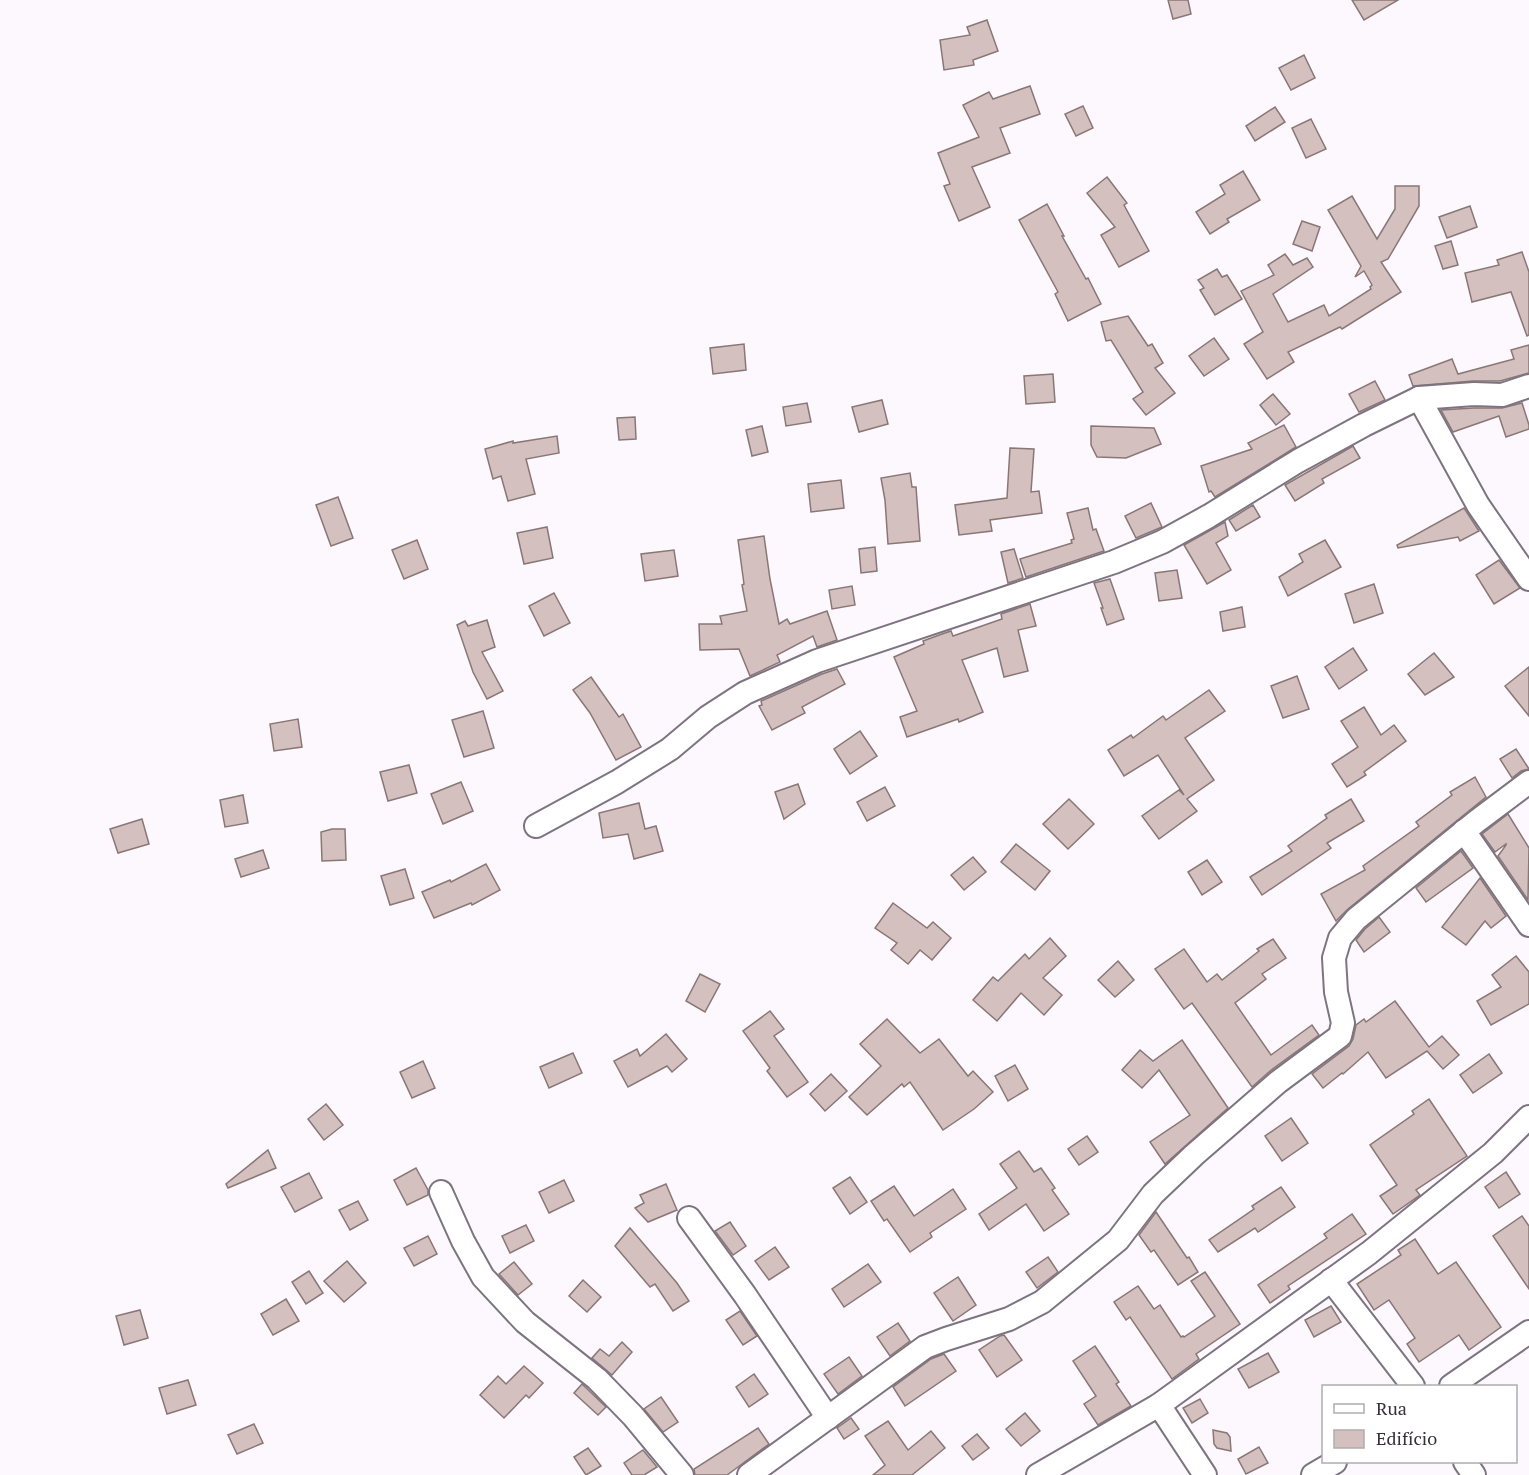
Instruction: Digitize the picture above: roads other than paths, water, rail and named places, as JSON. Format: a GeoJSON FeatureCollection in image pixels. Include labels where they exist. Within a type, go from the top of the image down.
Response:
{"type":"FeatureCollection","features":[{"type":"Feature","properties":{"kind":"street"},"geometry":{"type":"LineString","coordinates":[[536,825],[617,782],[670,749],[708,717],[745,693],[817,661],[1114,562],[1162,542],[1364,424],[1419,398],[1474,394],[1502,395],[1529,386]]}},
{"type":"Feature","properties":{"kind":"street"},"geometry":{"type":"LineString","coordinates":[[1419,398],[1478,505],[1529,579]]}},
{"type":"Feature","properties":{"kind":"street"},"geometry":{"type":"LineString","coordinates":[[749,1475],[925,1347],[1009,1319],[1042,1302],[1118,1240],[1153,1194],[1194,1155],[1278,1082],[1340,1036],[1343,1023],[1336,992],[1334,957],[1340,938],[1356,920],[1464,831],[1529,782]]}},
{"type":"Feature","properties":{"kind":"street"},"geometry":{"type":"LineString","coordinates":[[1464,831],[1529,925]]}},
{"type":"Feature","properties":{"kind":"street"},"geometry":{"type":"LineString","coordinates":[[1038,1475],[1159,1405],[1332,1280],[1493,1153],[1529,1117]]}},
{"type":"Feature","properties":{"kind":"street"},"geometry":{"type":"LineString","coordinates":[[441,1192],[463,1241],[483,1277],[525,1322],[597,1379],[633,1416],[682,1475]]}},
{"type":"Feature","properties":{"kind":"street"},"geometry":{"type":"LineString","coordinates":[[690,1218],[828,1418]]}},
{"type":"Feature","properties":{"kind":"street"},"geometry":{"type":"LineString","coordinates":[[1332,1280],[1412,1385]]}},
{"type":"Feature","properties":{"kind":"street"},"geometry":{"type":"LineString","coordinates":[[1452,1385],[1529,1332]]}},
{"type":"Feature","properties":{"kind":"street"},"geometry":{"type":"LineString","coordinates":[[1159,1405],[1205,1475]]}},
{"type":"Feature","properties":{"kind":"street"},"geometry":{"type":"LineString","coordinates":[[1313,1475],[1332,1463]]}}]}
